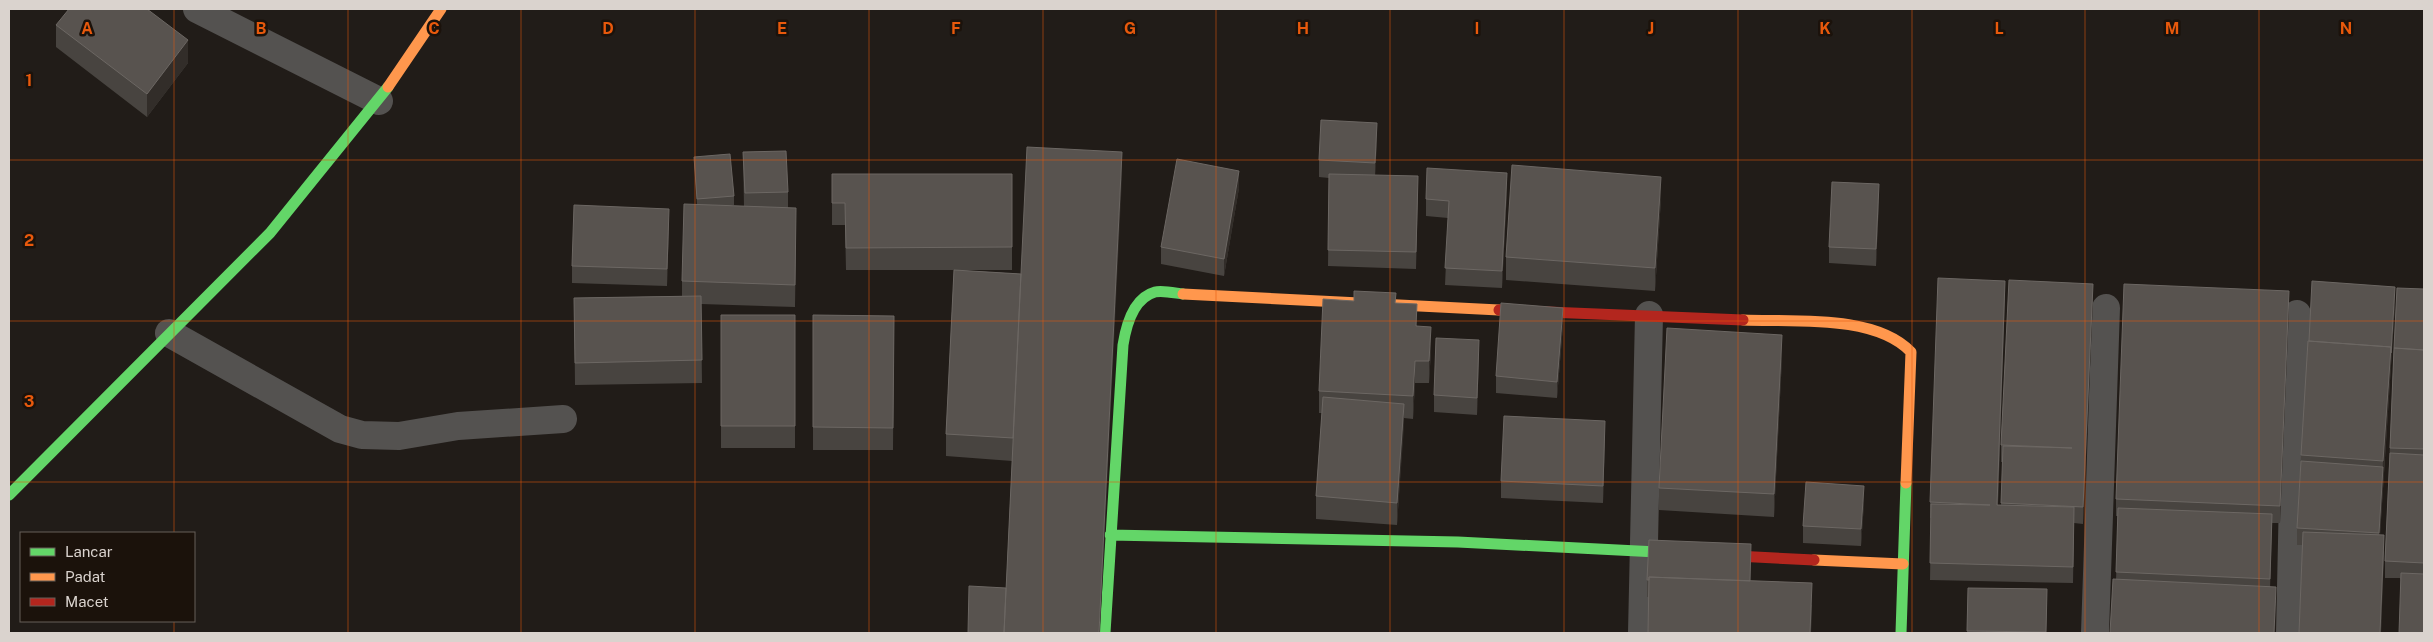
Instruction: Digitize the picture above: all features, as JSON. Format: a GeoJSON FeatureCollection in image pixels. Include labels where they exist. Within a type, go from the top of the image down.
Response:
{"type":"FeatureCollection","features":[{"type":"Feature","properties":{"kind":"street"},"geometry":{"type":"LineString","coordinates":[[197,9],[379,101]]}},
{"type":"Feature","properties":{"kind":"street"},"geometry":{"type":"LineString","coordinates":[[9,495],[270,233],[379,101],[441,9]]}},
{"type":"Feature","properties":{"kind":"street"},"geometry":{"type":"LineString","coordinates":[[1105,633],[1123,345],[1127,320],[1135,306],[1143,298],[1154,292],[1409,307],[1848,324],[1887,332],[1903,342],[1911,352],[1901,633]]}},
{"type":"Feature","properties":{"kind":"street"},"geometry":{"type":"LineString","coordinates":[[2095,633],[2106,308]]}},
{"type":"Feature","properties":{"kind":"street"},"geometry":{"type":"LineString","coordinates":[[2290,633],[2296,314]]}},
{"type":"Feature","properties":{"kind":"street"},"geometry":{"type":"LineString","coordinates":[[1642,633],[1649,315]]}},
{"type":"Feature","properties":{"kind":"street"},"geometry":{"type":"LineString","coordinates":[[170,333],[340,429],[362,435],[399,436],[458,426],[563,419]]}},
{"type":"Feature","properties":{"kind":"street"},"geometry":{"type":"LineString","coordinates":[[1110,535],[1293,537],[1644,550],[1903,564]]}},
{"type":"Feature","properties":{"kind":"building"},"geometry":{"type":"Polygon","coordinates":[[[69,9],[147,9],[188,40],[147,94],[56,25],[69,9]]]}},
{"type":"Feature","properties":{"kind":"building"},"geometry":{"type":"Polygon","coordinates":[[[1321,120],[1377,123],[1375,163],[1319,160],[1321,120]]]}},
{"type":"Feature","properties":{"kind":"building"},"geometry":{"type":"Polygon","coordinates":[[[1027,147],[1122,152],[1099,633],[1004,633],[1027,147]]]}},
{"type":"Feature","properties":{"kind":"building"},"geometry":{"type":"Polygon","coordinates":[[[786,151],[788,192],[745,193],[743,152],[786,151]]]}},
{"type":"Feature","properties":{"kind":"building"},"geometry":{"type":"Polygon","coordinates":[[[730,154],[734,196],[697,199],[694,157],[730,154]]]}},
{"type":"Feature","properties":{"kind":"building"},"geometry":{"type":"Polygon","coordinates":[[[1177,159],[1239,171],[1224,259],[1161,247],[1177,159]]]}},
{"type":"Feature","properties":{"kind":"building"},"geometry":{"type":"Polygon","coordinates":[[[1512,165],[1661,177],[1655,268],[1506,257],[1512,165]]]}},
{"type":"Feature","properties":{"kind":"building"},"geometry":{"type":"Polygon","coordinates":[[[1427,168],[1507,173],[1502,271],[1445,268],[1449,201],[1426,199],[1427,168]]]}},
{"type":"Feature","properties":{"kind":"building"},"geometry":{"type":"Polygon","coordinates":[[[832,174],[1012,174],[1012,247],[846,248],[845,203],[832,203],[832,174]]]}},
{"type":"Feature","properties":{"kind":"building"},"geometry":{"type":"Polygon","coordinates":[[[1329,174],[1418,176],[1416,252],[1328,250],[1329,174]]]}},
{"type":"Feature","properties":{"kind":"building"},"geometry":{"type":"Polygon","coordinates":[[[1832,182],[1879,184],[1876,249],[1829,247],[1832,182]]]}},
{"type":"Feature","properties":{"kind":"building"},"geometry":{"type":"Polygon","coordinates":[[[684,204],[796,208],[795,285],[682,281],[684,204]]]}},
{"type":"Feature","properties":{"kind":"building"},"geometry":{"type":"Polygon","coordinates":[[[574,205],[669,209],[667,269],[572,266],[574,205]]]}},
{"type":"Feature","properties":{"kind":"building"},"geometry":{"type":"Polygon","coordinates":[[[954,270],[1021,274],[1013,438],[946,434],[954,270]]]}},
{"type":"Feature","properties":{"kind":"building"},"geometry":{"type":"Polygon","coordinates":[[[1938,278],[2005,281],[1997,505],[2074,507],[2073,567],[1930,563],[1931,504],[1990,505],[1930,502],[1938,278]]]}},
{"type":"Feature","properties":{"kind":"building"},"geometry":{"type":"Polygon","coordinates":[[[2009,280],[2093,284],[2083,507],[2001,503],[2003,446],[2072,448],[2001,445],[2009,280]]]}},
{"type":"Feature","properties":{"kind":"building"},"geometry":{"type":"Polygon","coordinates":[[[2312,281],[2395,287],[2391,353],[2391,347],[2309,341],[2312,281]]]}},
{"type":"Feature","properties":{"kind":"building"},"geometry":{"type":"Polygon","coordinates":[[[2124,284],[2289,291],[2280,506],[2116,499],[2124,284]]]}},
{"type":"Feature","properties":{"kind":"building"},"geometry":{"type":"Polygon","coordinates":[[[2397,288],[2424,289],[2424,350],[2394,348],[2397,288]]]}},
{"type":"Feature","properties":{"kind":"building"},"geometry":{"type":"Polygon","coordinates":[[[1354,291],[1396,293],[1395,303],[1417,304],[1416,326],[1431,327],[1429,361],[1415,361],[1413,396],[1319,391],[1323,299],[1354,301],[1354,291]]]}},
{"type":"Feature","properties":{"kind":"building"},"geometry":{"type":"Polygon","coordinates":[[[701,296],[702,360],[575,363],[574,298],[701,296]]]}},
{"type":"Feature","properties":{"kind":"building"},"geometry":{"type":"Polygon","coordinates":[[[1501,303],[1563,308],[1557,382],[1496,376],[1501,303]]]}},
{"type":"Feature","properties":{"kind":"building"},"geometry":{"type":"Polygon","coordinates":[[[721,315],[795,315],[795,426],[721,426],[721,315]]]}},
{"type":"Feature","properties":{"kind":"building"},"geometry":{"type":"Polygon","coordinates":[[[813,315],[894,316],[893,428],[813,427],[813,315]]]}},
{"type":"Feature","properties":{"kind":"building"},"geometry":{"type":"Polygon","coordinates":[[[1667,328],[1782,335],[1774,494],[1659,488],[1667,328]]]}},
{"type":"Feature","properties":{"kind":"building"},"geometry":{"type":"Polygon","coordinates":[[[1436,338],[1479,340],[1477,398],[1434,395],[1436,338]]]}},
{"type":"Feature","properties":{"kind":"building"},"geometry":{"type":"Polygon","coordinates":[[[2308,341],[2391,347],[2383,461],[2301,455],[2308,341]]]}},
{"type":"Feature","properties":{"kind":"building"},"geometry":{"type":"Polygon","coordinates":[[[2394,348],[2424,350],[2424,449],[2390,448],[2394,348]]]}},
{"type":"Feature","properties":{"kind":"building"},"geometry":{"type":"Polygon","coordinates":[[[1323,397],[1404,404],[1397,503],[1316,496],[1323,397]]]}},
{"type":"Feature","properties":{"kind":"building"},"geometry":{"type":"Polygon","coordinates":[[[1504,416],[1605,421],[1603,486],[1501,481],[1504,416]]]}},
{"type":"Feature","properties":{"kind":"building"},"geometry":{"type":"Polygon","coordinates":[[[2390,453],[2424,455],[2424,563],[2385,561],[2390,453]]]}},
{"type":"Feature","properties":{"kind":"building"},"geometry":{"type":"Polygon","coordinates":[[[2301,461],[2383,467],[2379,533],[2297,528],[2301,461]]]}},
{"type":"Feature","properties":{"kind":"building"},"geometry":{"type":"Polygon","coordinates":[[[1806,482],[1864,486],[1861,529],[1803,526],[1806,482]]]}},
{"type":"Feature","properties":{"kind":"building"},"geometry":{"type":"Polygon","coordinates":[[[2118,508],[2272,514],[2270,579],[2116,572],[2118,508]]]}},
{"type":"Feature","properties":{"kind":"building"},"geometry":{"type":"Polygon","coordinates":[[[2303,532],[2384,535],[2380,633],[2299,633],[2303,532]]]}},
{"type":"Feature","properties":{"kind":"building"},"geometry":{"type":"Polygon","coordinates":[[[1649,540],[1751,544],[1750,581],[1649,577],[1649,580],[1647,580],[1649,540]]]}},
{"type":"Feature","properties":{"kind":"building"},"geometry":{"type":"Polygon","coordinates":[[[2401,573],[2424,574],[2424,633],[2399,633],[2401,573]]]}},
{"type":"Feature","properties":{"kind":"building"},"geometry":{"type":"Polygon","coordinates":[[[1649,577],[1812,583],[1810,633],[1648,633],[1649,577]]]}},
{"type":"Feature","properties":{"kind":"building"},"geometry":{"type":"Polygon","coordinates":[[[2113,579],[2276,587],[2274,633],[2110,633],[2113,579]]]}},
{"type":"Feature","properties":{"kind":"building"},"geometry":{"type":"Polygon","coordinates":[[[969,586],[1006,588],[1004,633],[968,633],[969,586]]]}},
{"type":"Feature","properties":{"kind":"building"},"geometry":{"type":"Polygon","coordinates":[[[1968,588],[2047,589],[2046,632],[1967,631],[1968,588]]]}},
{"type":"Feature","properties":{"kind":"traffic: fast"},"geometry":{"type":"LineString","coordinates":[[9,495],[270,233],[388,87]]}},
{"type":"Feature","properties":{"kind":"traffic: fast"},"geometry":{"type":"LineString","coordinates":[[1105,633],[1124,338],[1136,306],[1147,295],[1161,291],[1183,294]]}},
{"type":"Feature","properties":{"kind":"traffic: fast"},"geometry":{"type":"LineString","coordinates":[[1901,633],[1906,483]]}},
{"type":"Feature","properties":{"kind":"traffic: fast"},"geometry":{"type":"LineString","coordinates":[[1110,535],[1458,542],[1677,553]]}},
{"type":"Feature","properties":{"kind":"traffic: slow"},"geometry":{"type":"LineString","coordinates":[[388,87],[441,9]]}},
{"type":"Feature","properties":{"kind":"traffic: slow"},"geometry":{"type":"LineString","coordinates":[[1183,294],[1499,310]]}},
{"type":"Feature","properties":{"kind":"traffic: slow"},"geometry":{"type":"LineString","coordinates":[[1743,320],[1832,322],[1855,326],[1877,331],[1895,340],[1911,352],[1906,483]]}},
{"type":"Feature","properties":{"kind":"traffic: slow"},"geometry":{"type":"LineString","coordinates":[[1814,560],[1903,564]]}},
{"type":"Feature","properties":{"kind":"traffic: jam"},"geometry":{"type":"LineString","coordinates":[[1499,310],[1743,320]]}},
{"type":"Feature","properties":{"kind":"traffic: jam"},"geometry":{"type":"LineString","coordinates":[[1677,553],[1814,560]]}}]}
